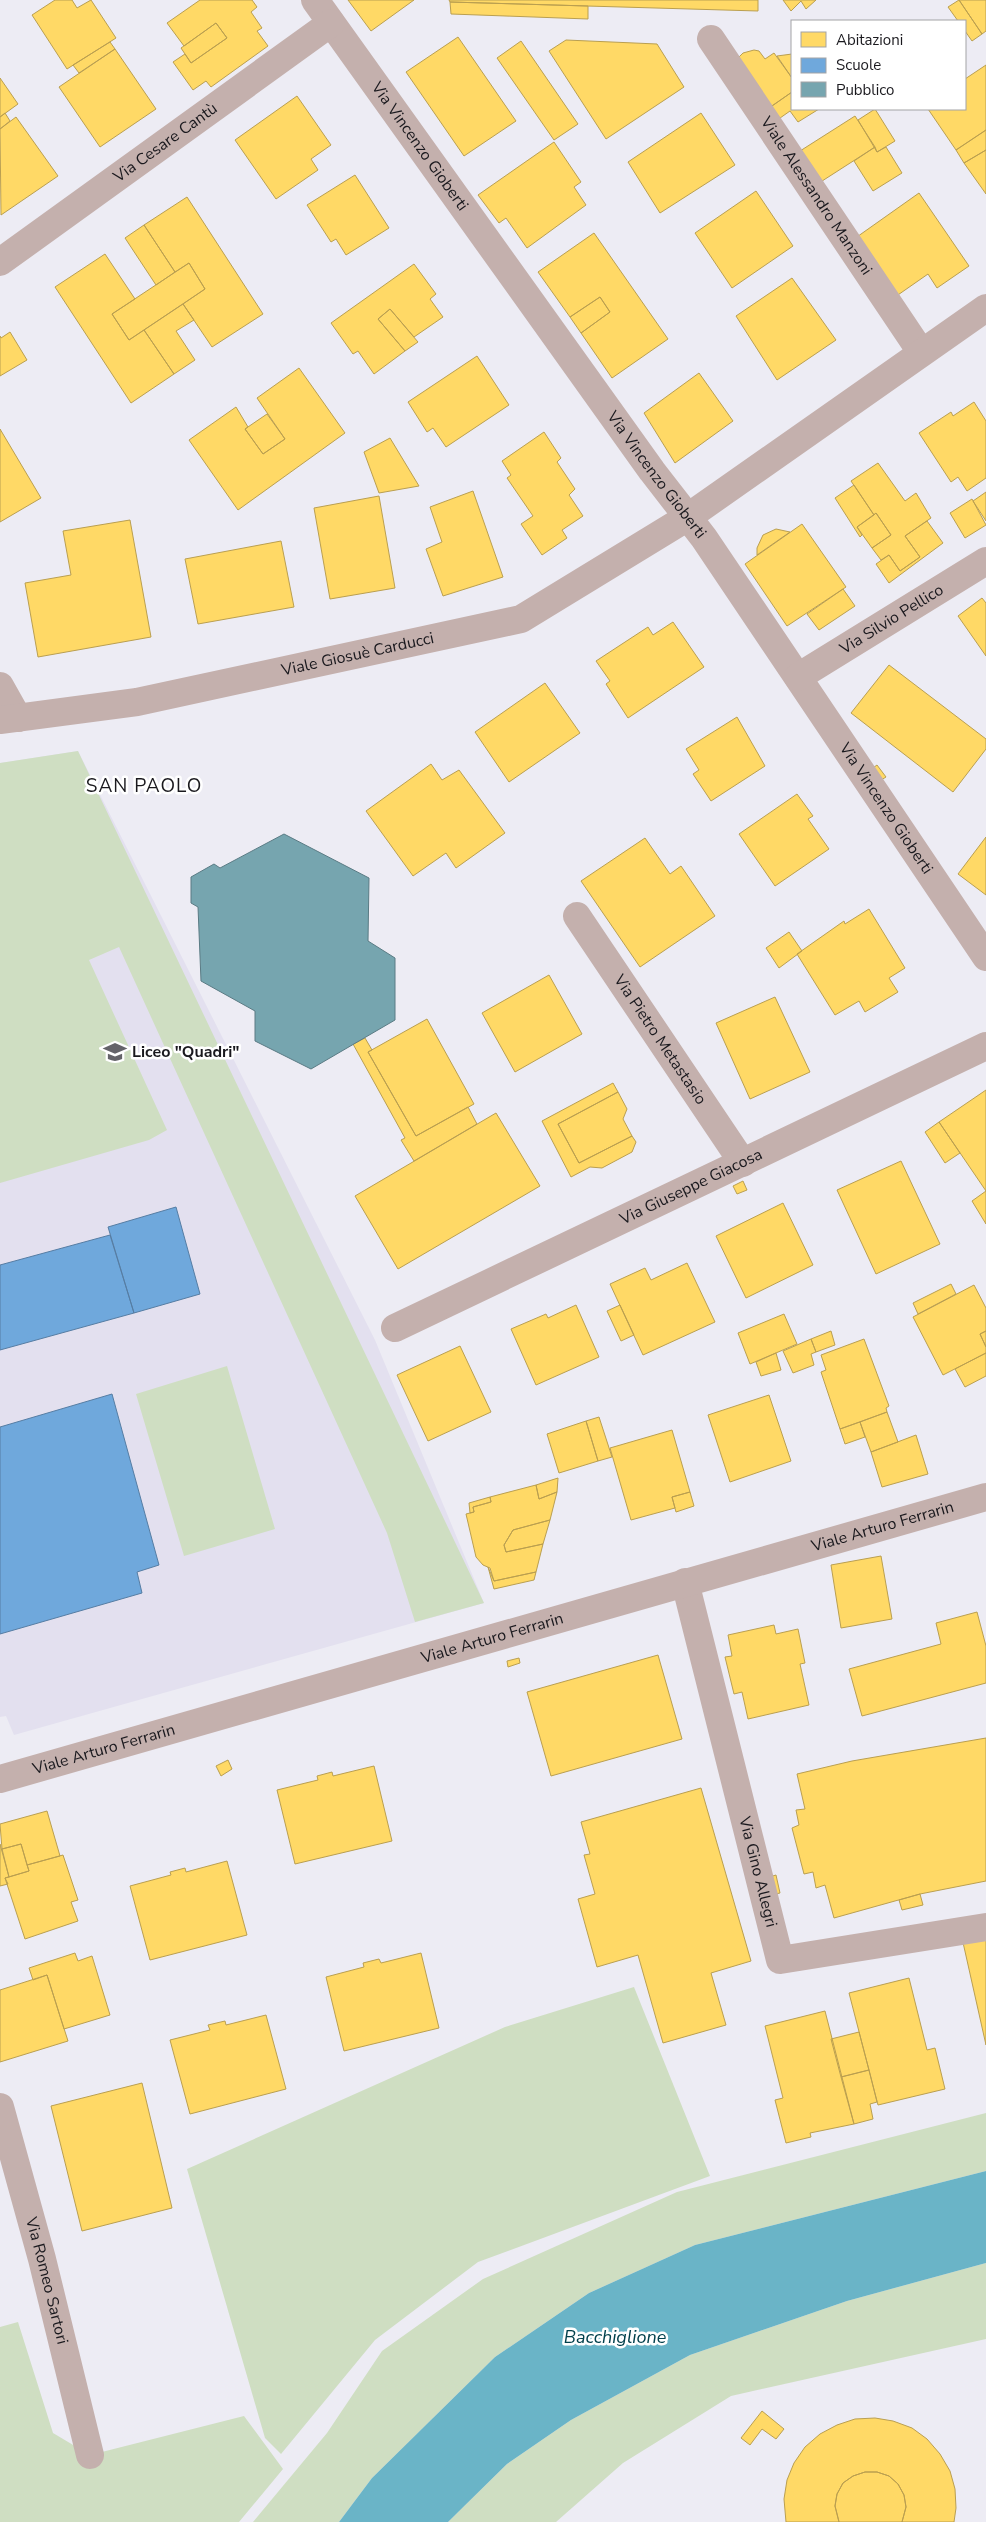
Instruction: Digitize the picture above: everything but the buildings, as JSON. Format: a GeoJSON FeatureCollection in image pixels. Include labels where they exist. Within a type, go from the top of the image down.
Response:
{"type":"FeatureCollection","features":[{"type":"Feature","properties":{"kind":"street","name":"Via Vincenzo Gioberti"},"geometry":{"type":"LineString","coordinates":[[315,0],[652,471],[688,517],[986,957]]}},
{"type":"Feature","properties":{"kind":"street","name":"Via Cesare Cantù"},"geometry":{"type":"LineString","coordinates":[[0,262],[331,24]]}},
{"type":"Feature","properties":{"kind":"street","name":"Viale Alessandro Manzoni"},"geometry":{"type":"LineString","coordinates":[[711,40],[921,352]]}},
{"type":"Feature","properties":{"kind":"street"},"geometry":{"type":"LineString","coordinates":[[688,517],[986,308]]}},
{"type":"Feature","properties":{"kind":"street","name":"Viale Giosuè Carducci"},"geometry":{"type":"LineString","coordinates":[[9,719],[137,702],[520,619],[688,517]]}},
{"type":"Feature","properties":{"kind":"street","name":"Via Silvio Pellico"},"geometry":{"type":"LineString","coordinates":[[798,677],[986,561]]}},
{"type":"Feature","properties":{"kind":"street"},"geometry":{"type":"LineString","coordinates":[[0,686],[9,719]]}},
{"type":"Feature","properties":{"kind":"street","name":"Via Pietro Metastasio"},"geometry":{"type":"LineString","coordinates":[[577,916],[743,1163]]}},
{"type":"Feature","properties":{"kind":"street","name":"Via Giuseppe Giacosa"},"geometry":{"type":"LineString","coordinates":[[395,1328],[986,1046]]}},
{"type":"Feature","properties":{"kind":"street","name":"Viale Arturo Ferrarin"},"geometry":{"type":"LineString","coordinates":[[0,1779],[986,1497]]}},
{"type":"Feature","properties":{"kind":"street","name":"Via Gino Allegri"},"geometry":{"type":"LineString","coordinates":[[685,1582],[780,1960],[986,1928]]}},
{"type":"Feature","properties":{"kind":"street","name":"Via Romeo Sartori"},"geometry":{"type":"LineString","coordinates":[[0,2107],[42,2259],[90,2455]]}},
{"type":"Feature","properties":{"kind":"shaded area","name":"Liceo \"Quadri\""},"geometry":{"type":"Polygon","coordinates":[[[78,751],[375,1340],[484,1603],[14,1735],[6,1716],[0,1717],[0,763],[78,751]]]}},
{"type":"Feature","properties":{"kind":"green space"},"geometry":{"type":"Polygon","coordinates":[[[78,751],[484,1603],[415,1622],[387,1533],[119,947],[89,960],[167,1130],[149,1140],[0,1183],[0,763],[78,751]]]}},
{"type":"Feature","properties":{"kind":"green space"},"geometry":{"type":"Polygon","coordinates":[[[227,1366],[275,1529],[184,1556],[136,1394],[227,1366]]]}},
{"type":"Feature","properties":{"kind":"green space"},"geometry":{"type":"Polygon","coordinates":[[[634,1987],[710,2176],[478,2262],[375,2340],[281,2454],[265,2438],[187,2169],[505,2027],[634,1987]]]}},
{"type":"Feature","properties":{"kind":"green space"},"geometry":{"type":"Polygon","coordinates":[[[986,2113],[986,2171],[695,2245],[589,2293],[495,2357],[372,2478],[339,2522],[253,2522],[327,2433],[382,2351],[483,2279],[677,2192],[986,2113]]]}},
{"type":"Feature","properties":{"kind":"green space"},"geometry":{"type":"Polygon","coordinates":[[[986,2263],[986,2339],[731,2396],[623,2463],[556,2522],[448,2522],[507,2464],[571,2420],[690,2355],[847,2301],[986,2263]]]}},
{"type":"Feature","properties":{"kind":"green space"},"geometry":{"type":"Polygon","coordinates":[[[18,2322],[53,2433],[90,2455],[244,2416],[283,2469],[239,2522],[0,2522],[0,2327],[18,2322]]]}},
{"type":"Feature","properties":{"kind":"water","name":"Bacchiglione"},"geometry":{"type":"Polygon","coordinates":[[[986,2171],[986,2263],[847,2301],[690,2355],[571,2420],[507,2464],[448,2522],[339,2522],[372,2478],[495,2357],[589,2293],[695,2245],[986,2171]]]}},
{"type":"Feature","properties":{"kind":"place","name":"Liceo \"Quadri\""},"geometry":{"type":"Point","coordinates":[115,1052]}},
{"type":"Feature","properties":{"kind":"district","name":"SAN PAOLO"},"geometry":{"type":"Point","coordinates":[144,786]}}]}
